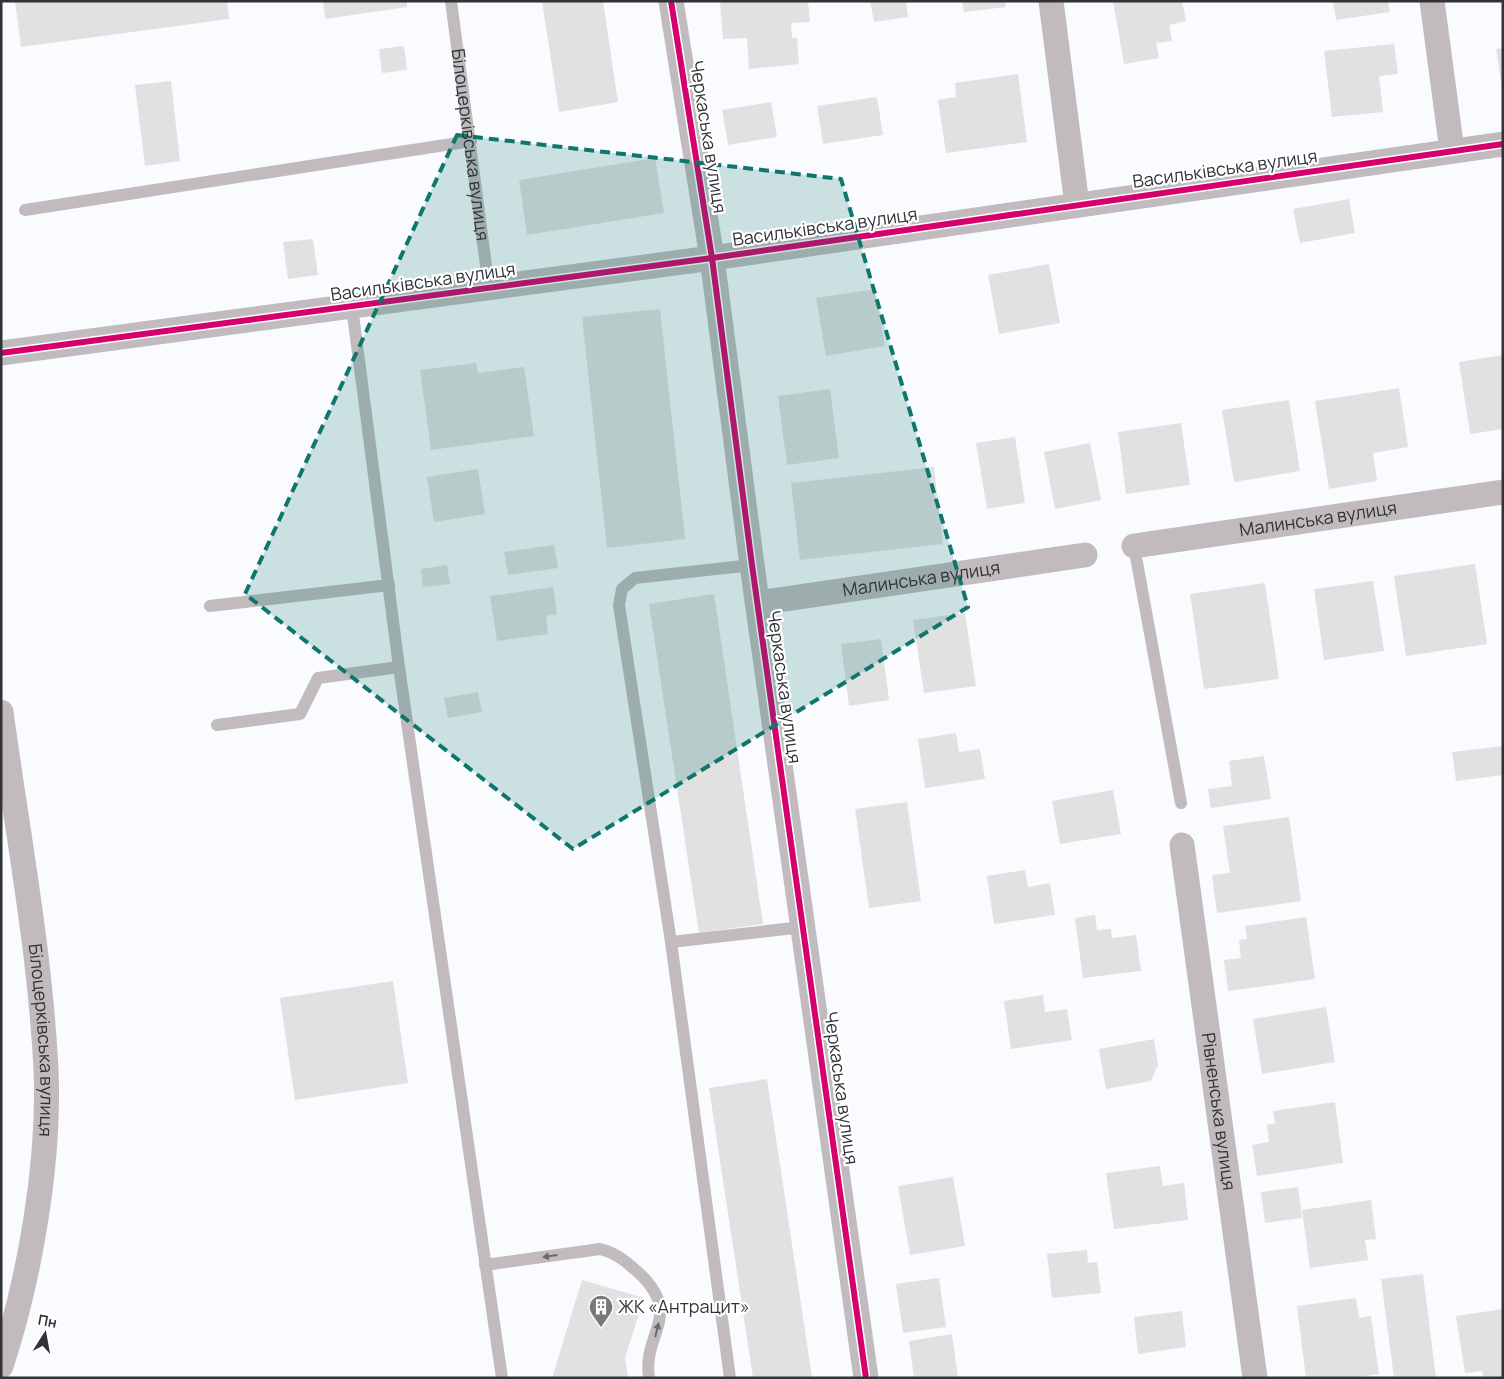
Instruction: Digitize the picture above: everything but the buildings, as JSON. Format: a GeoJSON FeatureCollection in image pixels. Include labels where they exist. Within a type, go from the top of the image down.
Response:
{"type":"FeatureCollection","features":[{"type":"Feature","properties":{"kind":"street","name":"Черкаська вулиця"},"geometry":{"type":"LineString","coordinates":[[671,1],[712,258],[752,565],[866,1378]]}},
{"type":"Feature","properties":{"kind":"street"},"geometry":{"type":"LineString","coordinates":[[1051,1],[1077,205]]}},
{"type":"Feature","properties":{"kind":"street"},"geometry":{"type":"LineString","coordinates":[[1432,1],[1452,152]]}},
{"type":"Feature","properties":{"kind":"street","name":"Васильківська вулиця"},"geometry":{"type":"LineString","coordinates":[[1,353],[712,258],[1503,144]]}},
{"type":"Feature","properties":{"kind":"street","name":"Малинська вулиця"},"geometry":{"type":"LineString","coordinates":[[1134,546],[1503,493]]}},
{"type":"Feature","properties":{"kind":"street","name":"Малинська вулиця"},"geometry":{"type":"LineString","coordinates":[[758,603],[1085,555]]}},
{"type":"Feature","properties":{"kind":"street","name":"Білоцерківська вулиця"},"geometry":{"type":"LineString","coordinates":[[1,712],[38,976],[46,1069],[45,1146],[28,1258],[14,1325],[1,1366]]}},
{"type":"Feature","properties":{"kind":"street","name":"Рівненська вулиця"},"geometry":{"type":"LineString","coordinates":[[1182,845],[1255,1378]]}},
{"type":"Feature","properties":{"kind":"lane","name":"Білоцерківська вулиця"},"geometry":{"type":"LineString","coordinates":[[451,1],[489,288]]}},
{"type":"Feature","properties":{"kind":"lane"},"geometry":{"type":"LineString","coordinates":[[24,210],[471,141]]}},
{"type":"Feature","properties":{"kind":"lane"},"geometry":{"type":"LineString","coordinates":[[352,307],[399,667],[502,1378]]}},
{"type":"Feature","properties":{"kind":"lane"},"geometry":{"type":"LineString","coordinates":[[1134,546],[1181,803]]}},
{"type":"Feature","properties":{"kind":"lane"},"geometry":{"type":"LineString","coordinates":[[730,1378],[671,942],[619,605],[622,589],[635,578],[752,565]]}},
{"type":"Feature","properties":{"kind":"lane"},"geometry":{"type":"LineString","coordinates":[[210,606],[389,585]]}},
{"type":"Feature","properties":{"kind":"lane"},"geometry":{"type":"LineString","coordinates":[[217,725],[300,714],[318,678],[399,667]]}},
{"type":"Feature","properties":{"kind":"lane"},"geometry":{"type":"LineString","coordinates":[[671,942],[803,928]]}},
{"type":"Feature","properties":{"kind":"lane"},"geometry":{"type":"LineString","coordinates":[[485,1264],[600,1249],[614,1252],[652,1286],[658,1296],[660,1319],[649,1360],[649,1378]]}},
{"type":"Feature","properties":{"kind":"highlighted area"},"geometry":{"type":"Polygon","coordinates":[[[457,135],[841,179],[968,607],[573,849],[245,594],[457,135]]]}},
{"type":"Feature","properties":{"kind":"cycle path"},"geometry":{"type":"LineString","coordinates":[[671,1],[712,258],[752,565],[866,1378]]}},
{"type":"Feature","properties":{"kind":"cycle path"},"geometry":{"type":"LineString","coordinates":[[1,353],[712,258],[1503,144]]}},
{"type":"Feature","properties":{"kind":"place","name":"ЖК «Антрацит»"},"geometry":{"type":"Point","coordinates":[601,1328]}}]}
